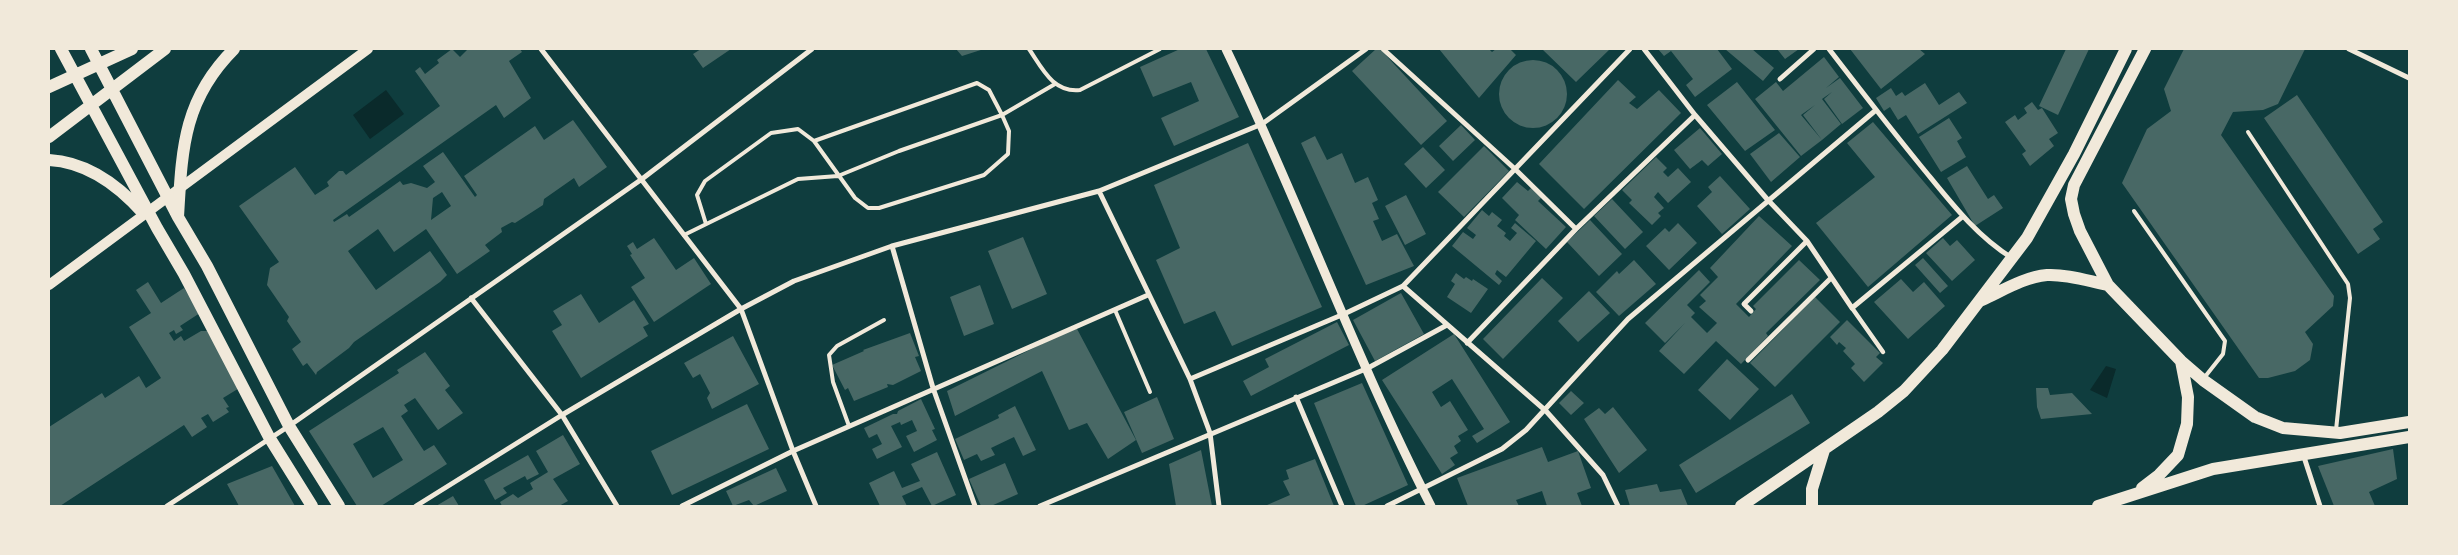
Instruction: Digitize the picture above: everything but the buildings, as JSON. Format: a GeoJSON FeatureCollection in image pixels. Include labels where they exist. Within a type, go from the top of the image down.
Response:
{"type":"FeatureCollection","features":[{"type":"Feature","properties":{"kind":"main road"},"geometry":{"type":"LineString","coordinates":[[61,49],[156,228],[184,274],[243,390],[269,437],[312,506]]}},
{"type":"Feature","properties":{"kind":"main road"},"geometry":{"type":"LineString","coordinates":[[91,49],[178,217],[207,266],[289,426],[339,506]]}},
{"type":"Feature","properties":{"kind":"main road"},"geometry":{"type":"LineString","coordinates":[[49,87],[132,49]]}},
{"type":"Feature","properties":{"kind":"main road"},"geometry":{"type":"LineString","coordinates":[[49,137],[59,126],[165,49]]}},
{"type":"Feature","properties":{"kind":"main road"},"geometry":{"type":"LineString","coordinates":[[178,217],[182,149],[195,102],[218,65],[234,49]]}},
{"type":"Feature","properties":{"kind":"main road"},"geometry":{"type":"LineString","coordinates":[[49,285],[368,49]]}},
{"type":"Feature","properties":{"kind":"main road"},"geometry":{"type":"LineString","coordinates":[[1741,506],[1824,450],[1904,392],[1942,350],[2027,238],[2074,154],[2126,49]]}},
{"type":"Feature","properties":{"kind":"main road"},"geometry":{"type":"LineString","coordinates":[[2144,49],[2074,185],[2071,200],[2080,231],[2108,285],[2181,361],[2203,380],[2255,417],[2284,428],[2336,432],[2409,422]]}},
{"type":"Feature","properties":{"kind":"main road"},"geometry":{"type":"LineString","coordinates":[[49,160],[65,161],[105,178],[129,197],[156,228]]}},
{"type":"Feature","properties":{"kind":"main road"},"geometry":{"type":"LineString","coordinates":[[1981,300],[2027,280],[2046,275],[2068,276],[2108,285]]}},
{"type":"Feature","properties":{"kind":"main road"},"geometry":{"type":"LineString","coordinates":[[2134,494],[2159,475],[2178,455],[2187,424],[2188,397],[2181,361]]}},
{"type":"Feature","properties":{"kind":"main road"},"geometry":{"type":"LineString","coordinates":[[2098,506],[2213,469],[2303,452],[2409,436]]}},
{"type":"Feature","properties":{"kind":"main road"},"geometry":{"type":"LineString","coordinates":[[1812,506],[1812,489],[1824,450]]}},
{"type":"Feature","properties":{"kind":"street"},"geometry":{"type":"LineString","coordinates":[[542,49],[741,309],[792,451],[816,506]]}},
{"type":"Feature","properties":{"kind":"street"},"geometry":{"type":"LineString","coordinates":[[167,506],[269,437],[289,426],[642,179],[812,49]]}},
{"type":"Feature","properties":{"kind":"street"},"geometry":{"type":"LineString","coordinates":[[1226,49],[1262,124],[1344,314],[1431,506]]}},
{"type":"Feature","properties":{"kind":"street"},"geometry":{"type":"LineString","coordinates":[[416,506],[562,415],[741,309],[794,281],[892,246],[1098,191],[1262,124],[1366,49]]}},
{"type":"Feature","properties":{"kind":"street"},"geometry":{"type":"LineString","coordinates":[[1383,49],[1515,169],[1576,229]]}},
{"type":"Feature","properties":{"kind":"street"},"geometry":{"type":"LineString","coordinates":[[1190,379],[1344,314],[1402,286],[1630,49]]}},
{"type":"Feature","properties":{"kind":"street"},"geometry":{"type":"LineString","coordinates":[[1644,49],[1695,114],[1767,199],[1807,241],[1883,352]]}},
{"type":"Feature","properties":{"kind":"street"},"geometry":{"type":"LineString","coordinates":[[1780,79],[1814,49]]}},
{"type":"Feature","properties":{"kind":"street"},"geometry":{"type":"LineString","coordinates":[[1829,49],[1962,217],[1996,248],[2012,258]]}},
{"type":"Feature","properties":{"kind":"street"},"geometry":{"type":"LineString","coordinates":[[2349,49],[2409,78]]}},
{"type":"Feature","properties":{"kind":"street"},"geometry":{"type":"LineString","coordinates":[[1386,506],[1502,448],[1526,430],[1546,412],[1628,319],[1767,199],[1876,110]]}},
{"type":"Feature","properties":{"kind":"street"},"geometry":{"type":"LineString","coordinates":[[1467,343],[1576,229],[1695,114]]}},
{"type":"Feature","properties":{"kind":"street"},"geometry":{"type":"LineString","coordinates":[[1098,191],[1190,379],[1210,433],[1219,506]]}},
{"type":"Feature","properties":{"kind":"street"},"geometry":{"type":"LineString","coordinates":[[1852,308],[1962,217]]}},
{"type":"Feature","properties":{"kind":"street"},"geometry":{"type":"LineString","coordinates":[[1751,311],[1744,304],[1807,241]]}},
{"type":"Feature","properties":{"kind":"street"},"geometry":{"type":"LineString","coordinates":[[892,246],[933,388],[975,506]]}},
{"type":"Feature","properties":{"kind":"street"},"geometry":{"type":"LineString","coordinates":[[1748,360],[1831,278]]}},
{"type":"Feature","properties":{"kind":"street"},"geometry":{"type":"LineString","coordinates":[[1402,286],[1546,412],[1603,475],[1618,506]]}},
{"type":"Feature","properties":{"kind":"street"},"geometry":{"type":"LineString","coordinates":[[682,506],[792,451],[1148,295]]}},
{"type":"Feature","properties":{"kind":"street"},"geometry":{"type":"LineString","coordinates":[[471,298],[562,415],[617,506]]}},
{"type":"Feature","properties":{"kind":"street"},"geometry":{"type":"LineString","coordinates":[[1040,506],[1368,368],[1447,325]]}},
{"type":"Feature","properties":{"kind":"street"},"geometry":{"type":"LineString","coordinates":[[1296,397],[1342,506]]}},
{"type":"Feature","properties":{"kind":"street"},"geometry":{"type":"LineString","coordinates":[[2303,452],[2320,506]]}},
{"type":"Feature","properties":{"kind":"lane"},"geometry":{"type":"LineString","coordinates":[[1029,49],[1054,84],[1068,91],[1080,90],[1160,49]]}},
{"type":"Feature","properties":{"kind":"lane"},"geometry":{"type":"LineString","coordinates":[[706,224],[697,195],[705,181],[770,133],[798,129],[814,142],[855,198],[868,208],[879,208],[984,174],[1008,154],[1009,131],[989,90],[977,83],[814,142]]}},
{"type":"Feature","properties":{"kind":"lane"},"geometry":{"type":"LineString","coordinates":[[684,235],[798,179],[838,176],[1002,115],[1054,84]]}},
{"type":"Feature","properties":{"kind":"lane"},"geometry":{"type":"LineString","coordinates":[[2248,132],[2348,284],[2350,298],[2336,432]]}},
{"type":"Feature","properties":{"kind":"lane"},"geometry":{"type":"LineString","coordinates":[[2134,211],[2225,341],[2223,354],[2203,380]]}},
{"type":"Feature","properties":{"kind":"lane"},"geometry":{"type":"LineString","coordinates":[[1115,310],[1150,392]]}},
{"type":"Feature","properties":{"kind":"lane"},"geometry":{"type":"LineString","coordinates":[[849,426],[833,382],[829,355],[837,346],[884,320]]}},
{"type":"Feature","properties":{"kind":"water"},"geometry":{"type":"Polygon","coordinates":[[[386,90],[404,114],[370,139],[353,115],[386,90]]]}},
{"type":"Feature","properties":{"kind":"water"},"geometry":{"type":"Polygon","coordinates":[[[2106,366],[2116,369],[2107,398],[2090,390],[2106,366]]]}}]}
